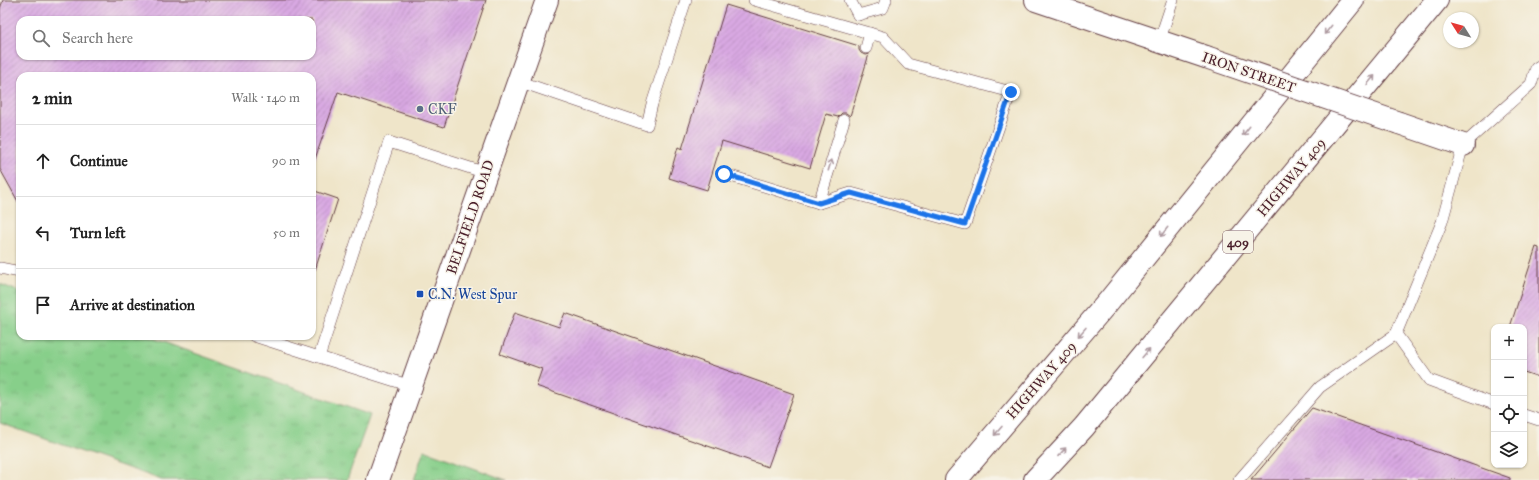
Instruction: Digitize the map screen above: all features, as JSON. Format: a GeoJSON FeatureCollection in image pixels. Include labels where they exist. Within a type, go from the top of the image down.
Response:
{"type":"FeatureCollection","features":[{"type":"Feature","properties":{"kind":"main road","name":"BELFIELD ROAD"},"geometry":{"type":"LineString","coordinates":[[378,480],[547,0]]}},
{"type":"Feature","properties":{"kind":"main road","name":"IRON STREET"},"geometry":{"type":"LineString","coordinates":[[1036,0],[1463,144]]}},
{"type":"Feature","properties":{"kind":"main road","name":"HIGHWAY 409"},"geometry":{"type":"LineString","coordinates":[[956,480],[1108,302],[1353,0]]}},
{"type":"Feature","properties":{"kind":"main road","name":"HIGHWAY 409"},"geometry":{"type":"LineString","coordinates":[[1035,480],[1084,427],[1437,0]]}},
{"type":"Feature","properties":{"kind":"lane"},"geometry":{"type":"LineString","coordinates":[[518,81],[647,125],[652,104],[686,0]]}},
{"type":"Feature","properties":{"kind":"lane"},"geometry":{"type":"LineString","coordinates":[[724,174],[819,203],[851,193],[965,224],[1011,92],[908,64],[883,37],[754,0]]}},
{"type":"Feature","properties":{"kind":"lane"},"geometry":{"type":"LineString","coordinates":[[850,0],[858,16],[853,28]]}},
{"type":"Feature","properties":{"kind":"lane"},"geometry":{"type":"LineString","coordinates":[[858,16],[883,8],[886,0]]}},
{"type":"Feature","properties":{"kind":"lane"},"geometry":{"type":"LineString","coordinates":[[1159,42],[1173,0]]}},
{"type":"Feature","properties":{"kind":"lane"},"geometry":{"type":"LineString","coordinates":[[866,48],[870,33]]}},
{"type":"Feature","properties":{"kind":"lane"},"geometry":{"type":"LineString","coordinates":[[1239,480],[1320,387],[1396,334],[1442,222],[1463,144],[1535,84],[1536,68],[1539,66]]}},
{"type":"Feature","properties":{"kind":"lane"},"geometry":{"type":"LineString","coordinates":[[819,203],[844,120]]}},
{"type":"Feature","properties":{"kind":"lane"},"geometry":{"type":"LineString","coordinates":[[319,357],[389,142],[486,173]]}},
{"type":"Feature","properties":{"kind":"lane"},"geometry":{"type":"LineString","coordinates":[[0,268],[16,271]]}},
{"type":"Feature","properties":{"kind":"lane"},"geometry":{"type":"LineString","coordinates":[[1396,334],[1429,380],[1491,403]]}},
{"type":"Feature","properties":{"kind":"lane"},"geometry":{"type":"LineString","coordinates":[[266,340],[411,386]]}},
{"type":"Feature","properties":{"kind":"lane"},"geometry":{"type":"LineString","coordinates":[[1527,416],[1539,420]]}},
{"type":"Feature","properties":{"kind":"green space"},"geometry":{"type":"Polygon","coordinates":[[[0,284],[16,290],[16,340],[157,340],[370,415],[347,480],[162,480],[0,423],[0,284]]]}},
{"type":"Feature","properties":{"kind":"green space"},"geometry":{"type":"Polygon","coordinates":[[[424,450],[506,480],[414,480],[424,450]]]}},
{"type":"Feature","properties":{"kind":"building","name":"CKF"},"geometry":{"type":"Polygon","coordinates":[[[3,0],[486,0],[444,127],[338,92],[316,156],[316,72],[16,72],[16,198],[0,169],[0,9],[3,0]]]}},
{"type":"Feature","properties":{"kind":"building"},"geometry":{"type":"Polygon","coordinates":[[[726,5],[859,46],[861,53],[865,55],[869,54],[850,116],[846,113],[842,113],[838,117],[826,114],[810,168],[722,141],[707,190],[669,178],[678,147],[682,149],[726,5]]]}},
{"type":"Feature","properties":{"kind":"building"},"geometry":{"type":"Polygon","coordinates":[[[316,191],[338,199],[316,267],[316,191]]]}},
{"type":"Feature","properties":{"kind":"building"},"geometry":{"type":"Polygon","coordinates":[[[1536,247],[1539,248],[1539,377],[1527,373],[1527,324],[1511,324],[1536,247]]]}},
{"type":"Feature","properties":{"kind":"building"},"geometry":{"type":"Polygon","coordinates":[[[515,312],[559,327],[565,313],[794,394],[768,467],[536,386],[542,369],[500,354],[515,312]]]}},
{"type":"Feature","properties":{"kind":"building"},"geometry":{"type":"Polygon","coordinates":[[[1312,408],[1510,478],[1510,480],[1251,480],[1312,408]]]}},
{"type":"Feature","properties":{"kind":"place","name":"CKF"},"geometry":{"type":"Point","coordinates":[420,109]}},
{"type":"Feature","properties":{"kind":"place","name":"C.N. West Spur"},"geometry":{"type":"Point","coordinates":[420,294]}},
{"type":"Feature","properties":{"kind":"route"},"geometry":{"type":"LineString","coordinates":[[724,174],[819,203],[851,193],[965,224],[1011,92]]}}]}
